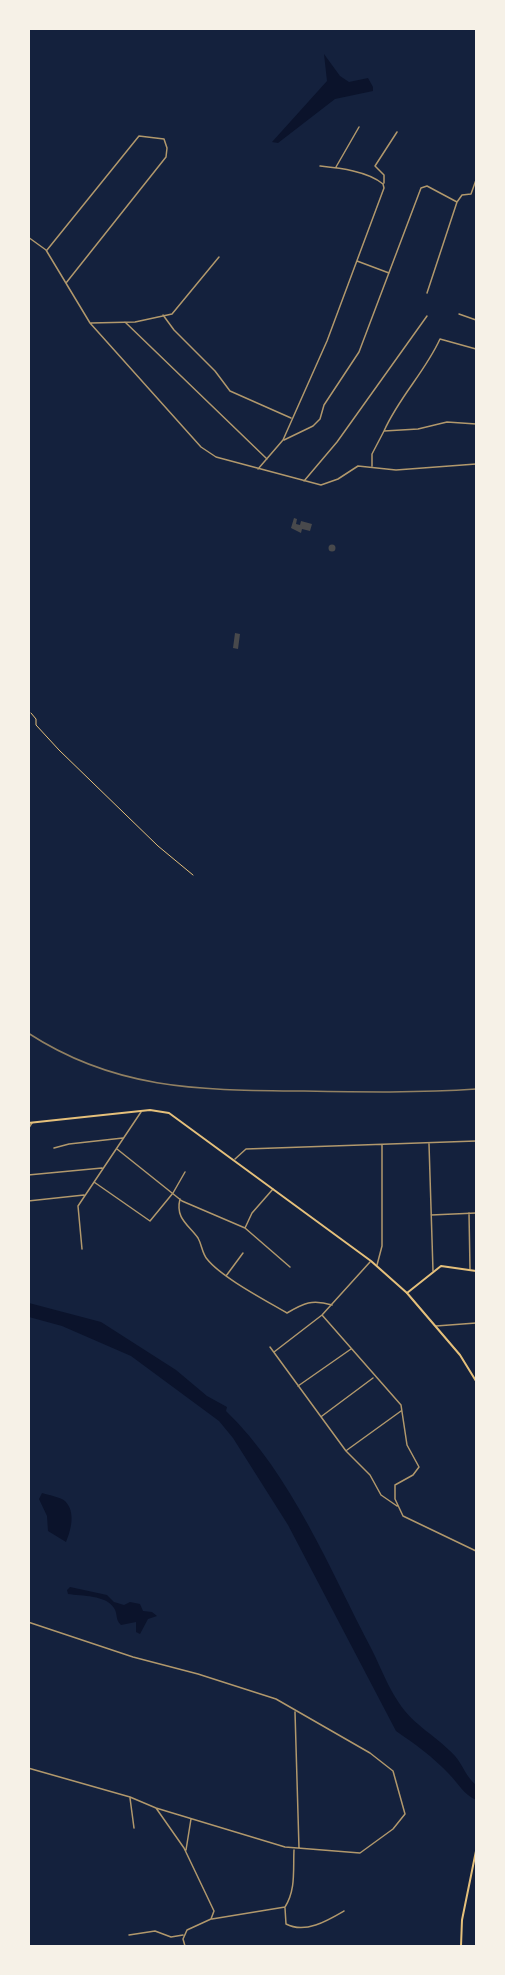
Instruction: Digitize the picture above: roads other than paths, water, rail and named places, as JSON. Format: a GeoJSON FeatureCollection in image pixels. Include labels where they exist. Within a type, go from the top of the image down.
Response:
{"type":"FeatureCollection","features":[{"type":"Feature","properties":{"kind":"main road"},"geometry":{"type":"LineString","coordinates":[[31,1123],[141,1112],[169,1113],[377,1266],[408,1293],[477,1380]]}},
{"type":"Feature","properties":{"kind":"main road"},"geometry":{"type":"LineString","coordinates":[[408,1293],[433,1271],[444,1265],[477,1270]]}},
{"type":"Feature","properties":{"kind":"main road"},"geometry":{"type":"LineString","coordinates":[[461,1947],[466,1897],[477,1851]]}},
{"type":"Feature","properties":{"kind":"street"},"geometry":{"type":"LineString","coordinates":[[336,168],[359,127]]}},
{"type":"Feature","properties":{"kind":"street"},"geometry":{"type":"LineString","coordinates":[[258,470],[283,440],[327,341],[383,184],[384,175],[375,166],[397,132]]}},
{"type":"Feature","properties":{"kind":"street"},"geometry":{"type":"LineString","coordinates":[[46,250],[139,136],[164,139],[167,148],[166,157],[66,283]]}},
{"type":"Feature","properties":{"kind":"street"},"geometry":{"type":"LineString","coordinates":[[321,166],[336,168],[383,184]]}},
{"type":"Feature","properties":{"kind":"street"},"geometry":{"type":"LineString","coordinates":[[427,293],[457,202],[462,195],[471,193],[477,180]]}},
{"type":"Feature","properties":{"kind":"street"},"geometry":{"type":"LineString","coordinates":[[283,440],[312,426],[320,419],[330,394],[359,352],[422,188],[428,187],[457,202]]}},
{"type":"Feature","properties":{"kind":"street"},"geometry":{"type":"LineString","coordinates":[[28,237],[46,250],[90,323],[201,447],[216,457],[258,470],[328,484],[358,466],[396,470],[477,464]]}},
{"type":"Feature","properties":{"kind":"street"},"geometry":{"type":"LineString","coordinates":[[90,323],[125,322],[172,314],[219,257]]}},
{"type":"Feature","properties":{"kind":"street"},"geometry":{"type":"LineString","coordinates":[[356,261],[390,273]]}},
{"type":"Feature","properties":{"kind":"street"},"geometry":{"type":"LineString","coordinates":[[459,314],[477,320]]}},
{"type":"Feature","properties":{"kind":"street"},"geometry":{"type":"LineString","coordinates":[[163,315],[174,330],[215,371],[230,392],[291,419]]}},
{"type":"Feature","properties":{"kind":"street"},"geometry":{"type":"LineString","coordinates":[[304,481],[337,442],[427,316]]}},
{"type":"Feature","properties":{"kind":"street"},"geometry":{"type":"LineString","coordinates":[[125,322],[267,459]]}},
{"type":"Feature","properties":{"kind":"street"},"geometry":{"type":"LineString","coordinates":[[372,467],[372,454],[384,431],[412,382],[429,362],[440,339],[477,349]]}},
{"type":"Feature","properties":{"kind":"street"},"geometry":{"type":"LineString","coordinates":[[384,431],[418,429],[447,422],[477,424]]}},
{"type":"Feature","properties":{"kind":"street"},"geometry":{"type":"LineString","coordinates":[[82,1250],[83,1234],[76,1211],[84,1195],[141,1112]]}},
{"type":"Feature","properties":{"kind":"street"},"geometry":{"type":"LineString","coordinates":[[28,1129],[31,1123]]}},
{"type":"Feature","properties":{"kind":"street"},"geometry":{"type":"LineString","coordinates":[[54,1148],[124,1137]]}},
{"type":"Feature","properties":{"kind":"street"},"geometry":{"type":"LineString","coordinates":[[235,1160],[246,1149],[477,1142]]}},
{"type":"Feature","properties":{"kind":"street"},"geometry":{"type":"LineString","coordinates":[[429,1143],[433,1271]]}},
{"type":"Feature","properties":{"kind":"street"},"geometry":{"type":"LineString","coordinates":[[377,1266],[382,1246],[382,1145]]}},
{"type":"Feature","properties":{"kind":"street"},"geometry":{"type":"LineString","coordinates":[[117,1149],[180,1198],[245,1228],[290,1267]]}},
{"type":"Feature","properties":{"kind":"street"},"geometry":{"type":"LineString","coordinates":[[28,1174],[103,1168]]}},
{"type":"Feature","properties":{"kind":"street"},"geometry":{"type":"LineString","coordinates":[[93,1182],[150,1221],[174,1193],[185,1172]]}},
{"type":"Feature","properties":{"kind":"street"},"geometry":{"type":"LineString","coordinates":[[245,1228],[252,1213],[274,1189]]}},
{"type":"Feature","properties":{"kind":"street"},"geometry":{"type":"LineString","coordinates":[[28,1201],[84,1195]]}},
{"type":"Feature","properties":{"kind":"street"},"geometry":{"type":"LineString","coordinates":[[180,1198],[178,1205],[184,1225],[197,1238],[205,1257],[226,1277],[231,1277],[287,1313],[306,1301],[317,1300],[332,1305]]}},
{"type":"Feature","properties":{"kind":"street"},"geometry":{"type":"LineString","coordinates":[[469,1213],[470,1269]]}},
{"type":"Feature","properties":{"kind":"street"},"geometry":{"type":"LineString","coordinates":[[430,1215],[477,1213]]}},
{"type":"Feature","properties":{"kind":"street"},"geometry":{"type":"LineString","coordinates":[[226,1277],[243,1252]]}},
{"type":"Feature","properties":{"kind":"street"},"geometry":{"type":"LineString","coordinates":[[273,1353],[322,1315],[371,1261]]}},
{"type":"Feature","properties":{"kind":"street"},"geometry":{"type":"LineString","coordinates":[[322,1315],[374,1377],[401,1405],[407,1445],[419,1467],[412,1475],[395,1485],[397,1506]]}},
{"type":"Feature","properties":{"kind":"street"},"geometry":{"type":"LineString","coordinates":[[436,1326],[477,1323]]}},
{"type":"Feature","properties":{"kind":"street"},"geometry":{"type":"LineString","coordinates":[[270,1347],[346,1451],[370,1475],[381,1495],[397,1506],[407,1520],[477,1551]]}},
{"type":"Feature","properties":{"kind":"street"},"geometry":{"type":"LineString","coordinates":[[297,1386],[351,1348]]}},
{"type":"Feature","properties":{"kind":"street"},"geometry":{"type":"LineString","coordinates":[[321,1417],[374,1377]]}},
{"type":"Feature","properties":{"kind":"street"},"geometry":{"type":"LineString","coordinates":[[346,1451],[393,1414],[402,1410]]}},
{"type":"Feature","properties":{"kind":"street"},"geometry":{"type":"LineString","coordinates":[[28,1622],[134,1657],[198,1674],[265,1696],[370,1752],[393,1771],[405,1814],[393,1829],[360,1853],[299,1849],[28,1768]]}},
{"type":"Feature","properties":{"kind":"street"},"geometry":{"type":"LineString","coordinates":[[295,1712],[299,1849]]}},
{"type":"Feature","properties":{"kind":"street"},"geometry":{"type":"LineString","coordinates":[[130,1797],[134,1828]]}},
{"type":"Feature","properties":{"kind":"street"},"geometry":{"type":"LineString","coordinates":[[156,1808],[186,1851],[214,1911],[221,1917]]}},
{"type":"Feature","properties":{"kind":"street"},"geometry":{"type":"LineString","coordinates":[[186,1851],[191,1818]]}},
{"type":"Feature","properties":{"kind":"street"},"geometry":{"type":"LineString","coordinates":[[294,1848],[293,1887],[291,1898],[285,1907],[286,1924],[300,1927],[320,1924],[344,1911]]}},
{"type":"Feature","properties":{"kind":"street"},"geometry":{"type":"LineString","coordinates":[[185,1947],[184,1935],[187,1929],[211,1919],[285,1907]]}},
{"type":"Feature","properties":{"kind":"street"},"geometry":{"type":"LineString","coordinates":[[211,1919],[214,1911]]}},
{"type":"Feature","properties":{"kind":"street"},"geometry":{"type":"LineString","coordinates":[[129,1935],[155,1931],[177,1938],[184,1935]]}},
{"type":"Feature","properties":{"kind":"water"},"geometry":{"type":"Polygon","coordinates":[[[324,54],[340,76],[349,82],[368,78],[373,91],[335,99],[278,143],[272,142],[327,81],[324,54]]]}},
{"type":"Feature","properties":{"kind":"water"},"geometry":{"type":"Polygon","coordinates":[[[29,1303],[101,1322],[176,1370],[207,1396],[227,1407],[226,1411],[271,1464],[308,1524],[395,1697],[412,1718],[458,1760],[476,1785],[476,1800],[464,1792],[430,1756],[396,1731],[288,1525],[233,1438],[219,1421],[131,1356],[62,1326],[29,1317],[29,1303]]]}},
{"type":"Feature","properties":{"kind":"water"},"geometry":{"type":"Polygon","coordinates":[[[42,1493],[57,1497],[68,1505],[72,1521],[66,1542],[48,1531],[47,1516],[39,1499],[42,1493]]]}},
{"type":"Feature","properties":{"kind":"water"},"geometry":{"type":"Polygon","coordinates":[[[70,1587],[107,1595],[114,1602],[124,1605],[130,1602],[140,1604],[143,1611],[152,1612],[157,1616],[148,1619],[140,1634],[136,1632],[136,1622],[121,1625],[110,1604],[93,1597],[68,1594],[67,1590],[70,1587]]]}},
{"type":"Feature","properties":{"kind":"railway"},"geometry":{"type":"LineString","coordinates":[[28,1033],[61,1052],[94,1066],[128,1077],[195,1088],[390,1092],[476,1089]]}}]}
